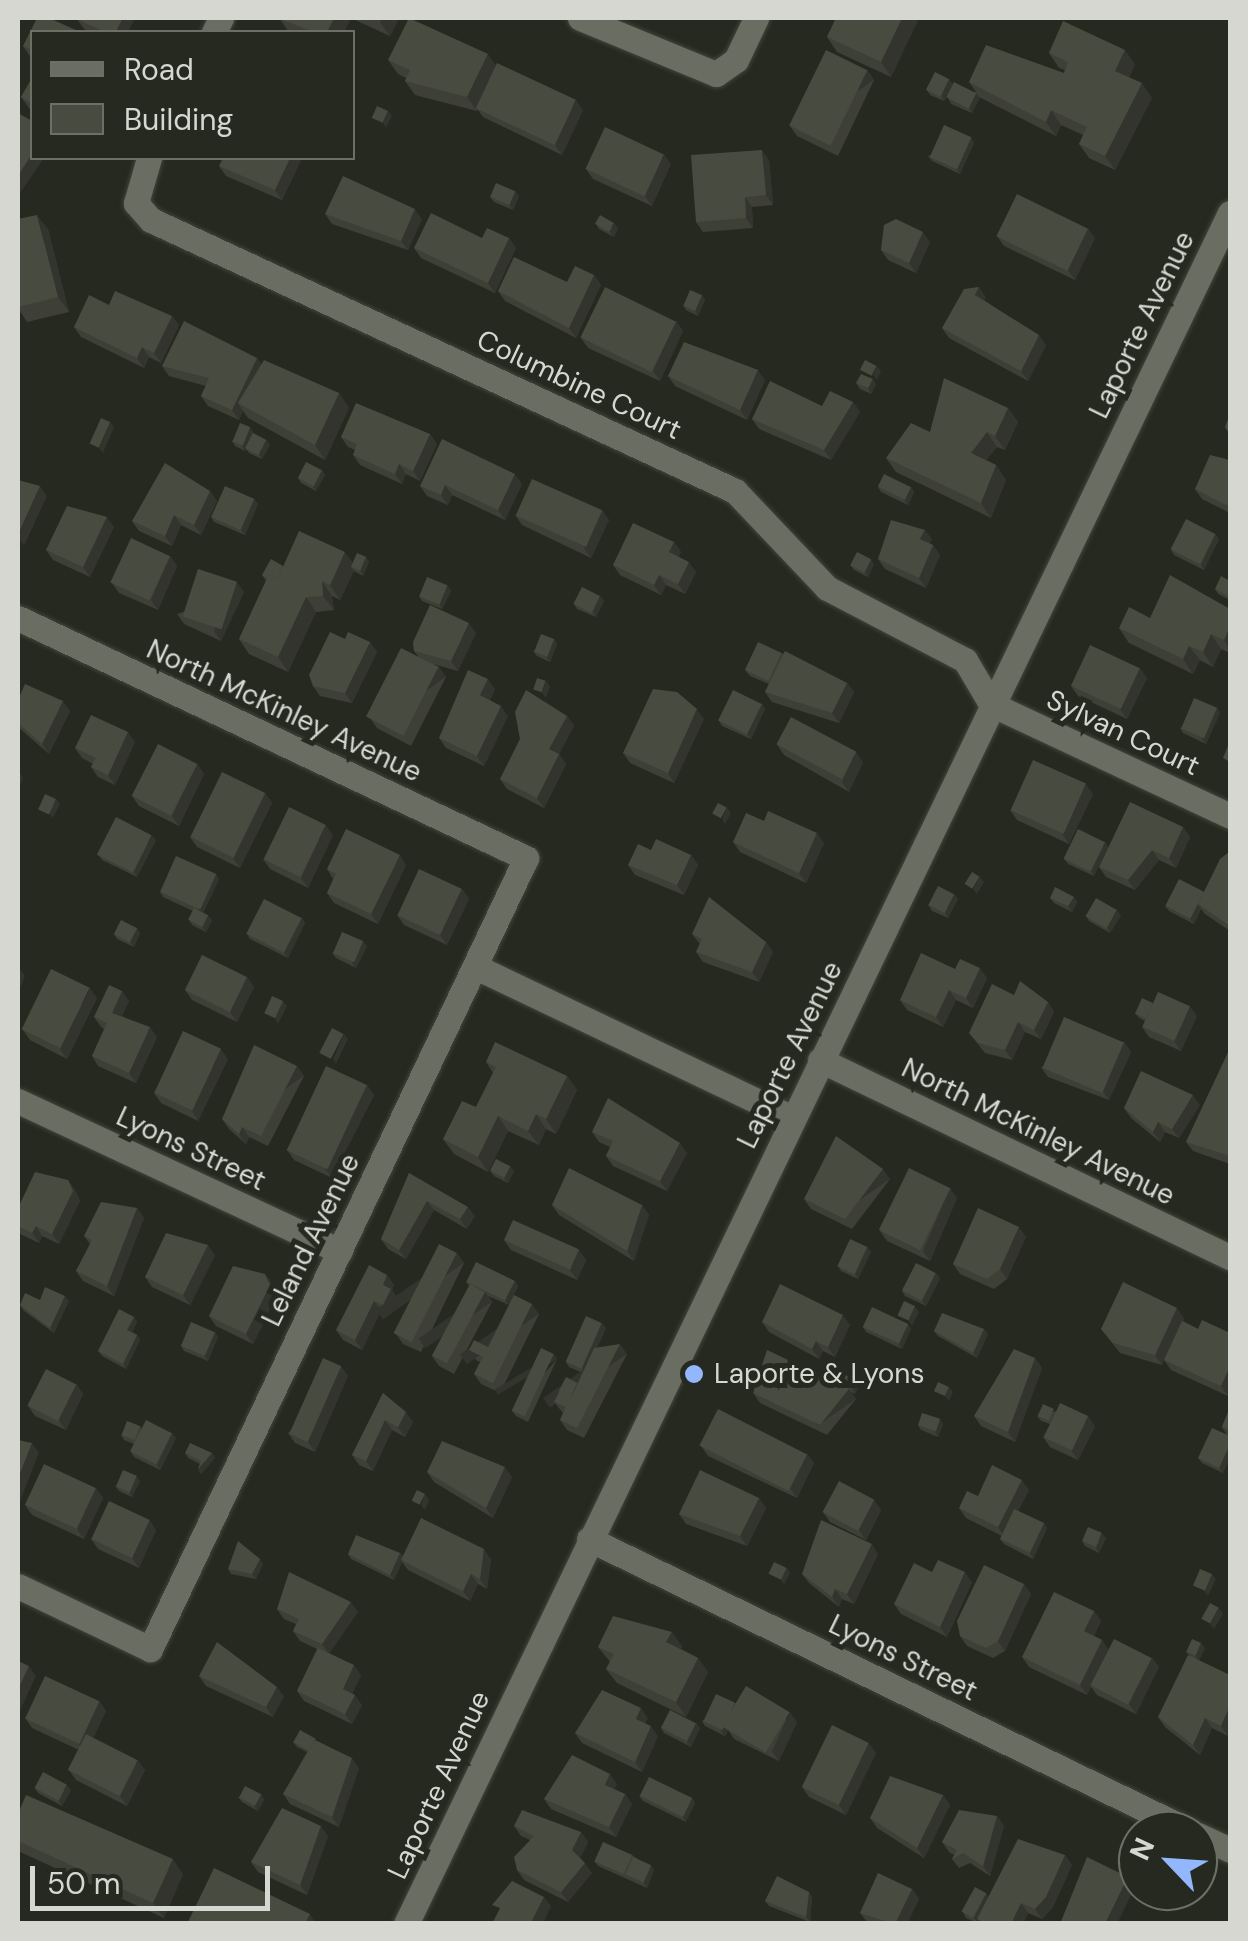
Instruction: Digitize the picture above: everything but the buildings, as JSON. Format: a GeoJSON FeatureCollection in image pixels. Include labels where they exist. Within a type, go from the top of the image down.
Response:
{"type":"FeatureCollection","features":[{"type":"Feature","properties":{"kind":"street"},"geometry":{"type":"LineString","coordinates":[[580,18],[716,74],[736,60],[756,18]]}},
{"type":"Feature","properties":{"kind":"street","name":"Columbine Court"},"geometry":{"type":"LineString","coordinates":[[148,160],[136,203],[151,220],[735,491],[827,588],[965,660],[991,704]]}},
{"type":"Feature","properties":{"kind":"street","name":"Laporte Avenue"},"geometry":{"type":"LineString","coordinates":[[406,1924],[1230,213]]}},
{"type":"Feature","properties":{"kind":"street","name":"North McKinley Avenue"},"geometry":{"type":"LineString","coordinates":[[18,618],[526,858]]}},
{"type":"Feature","properties":{"kind":"street","name":"Sylvan Court"},"geometry":{"type":"LineString","coordinates":[[991,704],[1230,816]]}},
{"type":"Feature","properties":{"kind":"street","name":"Leland Avenue"},"geometry":{"type":"LineString","coordinates":[[18,1586],[150,1649],[526,858]]}},
{"type":"Feature","properties":{"kind":"street"},"geometry":{"type":"LineString","coordinates":[[476,967],[793,1118]]}},
{"type":"Feature","properties":{"kind":"street","name":"North McKinley Avenue"},"geometry":{"type":"LineString","coordinates":[[820,1060],[1230,1257]]}},
{"type":"Feature","properties":{"kind":"street","name":"Lyons Street"},"geometry":{"type":"LineString","coordinates":[[18,1101],[340,1251]]}},
{"type":"Feature","properties":{"kind":"street","name":"Lyons Street"},"geometry":{"type":"LineString","coordinates":[[589,1539],[1149,1811]]}},
{"type":"Feature","properties":{"kind":"place","name":"Laporte & Lyons"},"geometry":{"type":"Point","coordinates":[694,1374]}}]}
